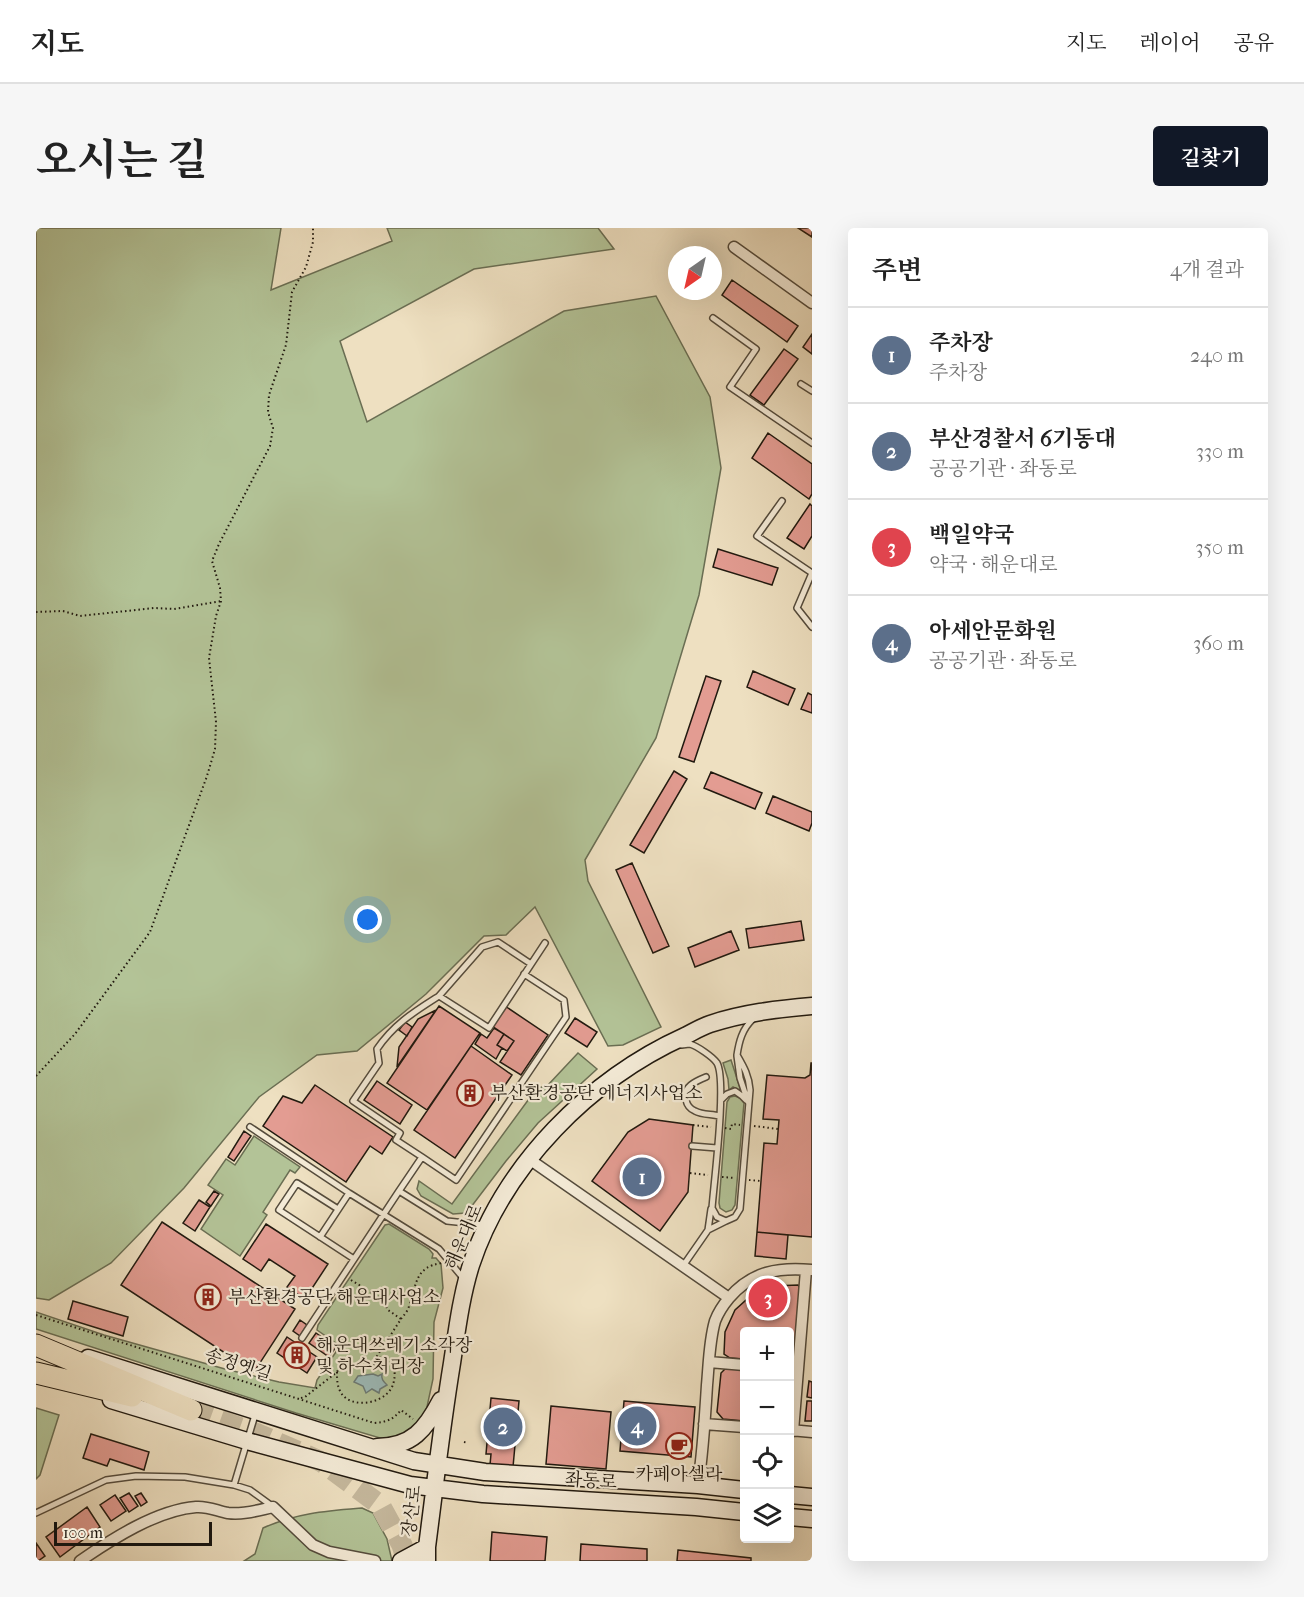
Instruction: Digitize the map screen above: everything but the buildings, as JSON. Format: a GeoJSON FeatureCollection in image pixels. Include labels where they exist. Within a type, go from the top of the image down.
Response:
{"type":"FeatureCollection","features":[{"type":"Feature","properties":{"kind":"highway"},"geometry":{"type":"LineString","coordinates":[[36,1343],[191,1410],[36,1375]]}},
{"type":"Feature","properties":{"kind":"main road","name":"해운대로"},"geometry":{"type":"LineString","coordinates":[[437,1466],[466,1281],[487,1225],[529,1159],[557,1126],[608,1081],[658,1048],[710,1024],[763,1011],[812,1006]]}},
{"type":"Feature","properties":{"kind":"main road"},"geometry":{"type":"LineString","coordinates":[[36,1343],[368,1447],[437,1466]]}},
{"type":"Feature","properties":{"kind":"main road"},"geometry":{"type":"LineString","coordinates":[[36,1375],[247,1441],[398,1482],[434,1488]]}},
{"type":"Feature","properties":{"kind":"main road"},"geometry":{"type":"LineString","coordinates":[[368,1447],[392,1447],[403,1444],[422,1430],[432,1418],[448,1386]]}},
{"type":"Feature","properties":{"kind":"main road","name":"좌동로"},"geometry":{"type":"LineString","coordinates":[[437,1466],[485,1472],[740,1490]]}},
{"type":"Feature","properties":{"kind":"main road","name":"장산로"},"geometry":{"type":"LineString","coordinates":[[427,1554],[437,1466]]}},
{"type":"Feature","properties":{"kind":"main road","name":"좌동로"},"geometry":{"type":"LineString","coordinates":[[434,1488],[483,1494],[740,1512]]}},
{"type":"Feature","properties":{"kind":"main road"},"geometry":{"type":"LineString","coordinates":[[794,1495],[812,1497]]}},
{"type":"Feature","properties":{"kind":"main road"},"geometry":{"type":"LineString","coordinates":[[794,1517],[812,1519]]}},
{"type":"Feature","properties":{"kind":"main road"},"geometry":{"type":"LineString","coordinates":[[401,1561],[427,1554]]}},
{"type":"Feature","properties":{"kind":"street"},"geometry":{"type":"LineString","coordinates":[[734,247],[812,303]]}},
{"type":"Feature","properties":{"kind":"street"},"geometry":{"type":"LineString","coordinates":[[529,1159],[729,1298]]}},
{"type":"Feature","properties":{"kind":"street"},"geometry":{"type":"LineString","coordinates":[[698,1485],[711,1340],[716,1319],[739,1286],[758,1275],[778,1270],[809,1270],[794,1369]]}},
{"type":"Feature","properties":{"kind":"street"},"geometry":{"type":"LineString","coordinates":[[709,1362],[740,1365]]}},
{"type":"Feature","properties":{"kind":"street"},"geometry":{"type":"LineString","coordinates":[[704,1424],[740,1427]]}},
{"type":"Feature","properties":{"kind":"street"},"geometry":{"type":"LineString","coordinates":[[794,1431],[812,1432]]}},
{"type":"Feature","properties":{"kind":"street"},"geometry":{"type":"LineString","coordinates":[[80,1561],[130,1531],[172,1511],[196,1507],[212,1508],[228,1513],[242,1513],[273,1507],[313,1545],[329,1552],[375,1561]]}},
{"type":"Feature","properties":{"kind":"lane"},"geometry":{"type":"LineString","coordinates":[[713,318],[756,348],[730,387],[812,443]]}},
{"type":"Feature","properties":{"kind":"lane"},"geometry":{"type":"LineString","coordinates":[[801,384],[812,391]]}},
{"type":"Feature","properties":{"kind":"lane"},"geometry":{"type":"LineString","coordinates":[[782,501],[757,537],[812,573],[797,608],[812,627]]}},
{"type":"Feature","properties":{"kind":"lane"},"geometry":{"type":"LineString","coordinates":[[524,974],[564,1000],[566,1017],[456,1180],[396,1140],[400,1133],[353,1101],[379,1063],[377,1049],[387,1034],[411,1014],[439,996],[482,947],[498,942],[531,964]]}},
{"type":"Feature","properties":{"kind":"lane"},"geometry":{"type":"LineString","coordinates":[[439,996],[489,1028],[545,943]]}},
{"type":"Feature","properties":{"kind":"lane"},"geometry":{"type":"LineString","coordinates":[[708,1230],[735,1217],[740,1209],[748,1104],[740,1078],[737,1055],[739,1040],[749,1023],[763,1011]]}},
{"type":"Feature","properties":{"kind":"lane"},"geometry":{"type":"LineString","coordinates":[[658,1048],[690,1044],[706,1053],[717,1064],[720,1078],[721,1100],[708,1230],[683,1266]]}},
{"type":"Feature","properties":{"kind":"lane"},"geometry":{"type":"LineString","coordinates":[[706,1077],[686,1090],[685,1098],[688,1106],[694,1111],[719,1116]]}},
{"type":"Feature","properties":{"kind":"lane"},"geometry":{"type":"LineString","coordinates":[[721,1100],[727,1094],[735,1092],[742,1096],[748,1104]]}},
{"type":"Feature","properties":{"kind":"lane"},"geometry":{"type":"LineString","coordinates":[[250,1127],[439,1249],[466,1281]]}},
{"type":"Feature","properties":{"kind":"lane"},"geometry":{"type":"LineString","coordinates":[[692,1146],[717,1148]]}},
{"type":"Feature","properties":{"kind":"lane"},"geometry":{"type":"LineString","coordinates":[[302,1338],[422,1157]]}},
{"type":"Feature","properties":{"kind":"lane"},"geometry":{"type":"LineString","coordinates":[[338,1209],[297,1183],[279,1210],[354,1259]]}},
{"type":"Feature","properties":{"kind":"lane"},"geometry":{"type":"LineString","coordinates":[[399,1191],[447,1221],[487,1225]]}},
{"type":"Feature","properties":{"kind":"lane"},"geometry":{"type":"LineString","coordinates":[[320,1237],[349,1192]]}},
{"type":"Feature","properties":{"kind":"lane"},"geometry":{"type":"LineString","coordinates":[[712,1208],[717,1217],[726,1221]]}},
{"type":"Feature","properties":{"kind":"lane"},"geometry":{"type":"LineString","coordinates":[[234,1485],[256,1411]]}},
{"type":"Feature","properties":{"kind":"lane"},"geometry":{"type":"LineString","coordinates":[[36,1514],[106,1480],[136,1476],[185,1477],[234,1485],[250,1490],[273,1507]]}},
{"type":"Feature","properties":{"kind":"path"},"geometry":{"type":"LineString","coordinates":[[36,1076],[75,1034],[150,932],[207,776],[215,749],[216,722],[208,658],[221,601],[220,588],[212,561],[270,446],[273,428],[268,412],[268,395],[286,345],[292,292],[306,267],[313,242],[314,228]]}},
{"type":"Feature","properties":{"kind":"path"},"geometry":{"type":"LineString","coordinates":[[36,612],[63,611],[80,616],[154,608],[174,609],[221,601]]}},
{"type":"Feature","properties":{"kind":"path"},"geometry":{"type":"LineString","coordinates":[[693,1125],[731,1129],[732,1124],[778,1129]]}},
{"type":"Feature","properties":{"kind":"path"},"geometry":{"type":"LineString","coordinates":[[690,1173],[761,1181]]}},
{"type":"Feature","properties":{"kind":"path"},"geometry":{"type":"LineString","coordinates":[[370,1372],[377,1356],[409,1308],[413,1290],[421,1274],[435,1263],[439,1264],[448,1259]]}},
{"type":"Feature","properties":{"kind":"path"},"geometry":{"type":"LineString","coordinates":[[343,1275],[382,1299],[388,1310],[401,1319]]}},
{"type":"Feature","properties":{"kind":"path","name":"송정옛길"},"geometry":{"type":"LineString","coordinates":[[36,1315],[374,1423],[387,1422],[401,1410],[416,1421]]}},
{"type":"Feature","properties":{"kind":"path"},"geometry":{"type":"LineString","coordinates":[[337,1372],[339,1389],[344,1397],[352,1402],[364,1403],[380,1399],[390,1393],[394,1385],[395,1374],[392,1365],[377,1356]]}},
{"type":"Feature","properties":{"kind":"path"},"geometry":{"type":"LineString","coordinates":[[298,1398],[305,1397],[339,1368],[374,1364]]}},
{"type":"Feature","properties":{"kind":"path"},"geometry":{"type":"LineString","coordinates":[[464,1442],[468,1443]]}},
{"type":"Feature","properties":{"kind":"green space"},"geometry":{"type":"Polygon","coordinates":[[[36,228],[281,228],[271,290],[392,241],[387,228],[598,228],[614,249],[474,269],[340,341],[367,422],[564,311],[656,296],[710,397],[721,468],[699,595],[656,738],[585,860],[588,881],[661,1027],[623,1045],[608,1046],[535,907],[506,935],[484,936],[426,994],[357,1051],[317,1055],[259,1097],[184,1188],[111,1263],[49,1300],[36,1298],[36,228]]]}},
{"type":"Feature","properties":{"kind":"green space"},"geometry":{"type":"Polygon","coordinates":[[[578,1053],[597,1069],[538,1123],[466,1213],[453,1214],[421,1196],[417,1189],[419,1181],[452,1204],[537,1088],[547,1086],[578,1053]]]}},
{"type":"Feature","properties":{"kind":"green space"},"geometry":{"type":"Polygon","coordinates":[[[731,1060],[741,1091],[733,1087],[729,1090],[723,1063],[731,1060]]]}},
{"type":"Feature","properties":{"kind":"green space"},"geometry":{"type":"Polygon","coordinates":[[[735,1096],[744,1103],[735,1205],[732,1210],[726,1212],[720,1208],[719,1203],[727,1102],[730,1097],[735,1096]]]}},
{"type":"Feature","properties":{"kind":"green space"},"geometry":{"type":"Polygon","coordinates":[[[254,1136],[300,1167],[295,1173],[290,1170],[263,1212],[267,1215],[240,1256],[201,1229],[223,1195],[208,1185],[226,1159],[235,1165],[254,1136]]]}},
{"type":"Feature","properties":{"kind":"green space"},"geometry":{"type":"Polygon","coordinates":[[[389,1224],[429,1249],[433,1254],[432,1258],[436,1258],[441,1264],[443,1288],[434,1322],[433,1379],[425,1416],[418,1426],[390,1441],[36,1329],[36,1312],[104,1335],[225,1369],[315,1388],[317,1380],[340,1346],[317,1330],[318,1325],[385,1225],[389,1224]]]}},
{"type":"Feature","properties":{"kind":"green space"},"geometry":{"type":"Polygon","coordinates":[[[36,1408],[59,1415],[40,1475],[36,1479],[36,1408]]]}},
{"type":"Feature","properties":{"kind":"green space"},"geometry":{"type":"Polygon","coordinates":[[[362,1508],[373,1513],[387,1539],[392,1561],[244,1561],[255,1554],[263,1528],[300,1516],[362,1508]]]}},
{"type":"Feature","properties":{"kind":"water"},"geometry":{"type":"Polygon","coordinates":[[[373,1374],[378,1376],[382,1374],[387,1385],[380,1389],[379,1393],[372,1389],[366,1393],[363,1386],[354,1382],[358,1376],[373,1374]]]}},
{"type":"Feature","properties":{"kind":"tunnel"},"geometry":{"type":"LineString","coordinates":[[191,1410],[258,1434],[322,1462],[380,1505],[402,1545],[407,1561]]}},
{"type":"Feature","properties":{"kind":"place","name":"부산환경공단 에너지사업소"},"geometry":{"type":"Point","coordinates":[470,1093]}},
{"type":"Feature","properties":{"kind":"place","name":"주차장"},"geometry":{"type":"Point","coordinates":[642,1177]}},
{"type":"Feature","properties":{"kind":"place","name":"부산환경공단 해운대사업소"},"geometry":{"type":"Point","coordinates":[208,1297]}},
{"type":"Feature","properties":{"kind":"place","name":"백일약국"},"geometry":{"type":"Point","coordinates":[768,1298]}},
{"type":"Feature","properties":{"kind":"place","name":"해운대쓰레기소각장 및 하수처리장"},"geometry":{"type":"Point","coordinates":[297,1355]}},
{"type":"Feature","properties":{"kind":"place","name":"아세안문화원"},"geometry":{"type":"Point","coordinates":[637,1426]}},
{"type":"Feature","properties":{"kind":"place","name":"부산경찰서 6기동대"},"geometry":{"type":"Point","coordinates":[503,1427]}},
{"type":"Feature","properties":{"kind":"place","name":"카페아셀라"},"geometry":{"type":"Point","coordinates":[679,1446]}}]}
